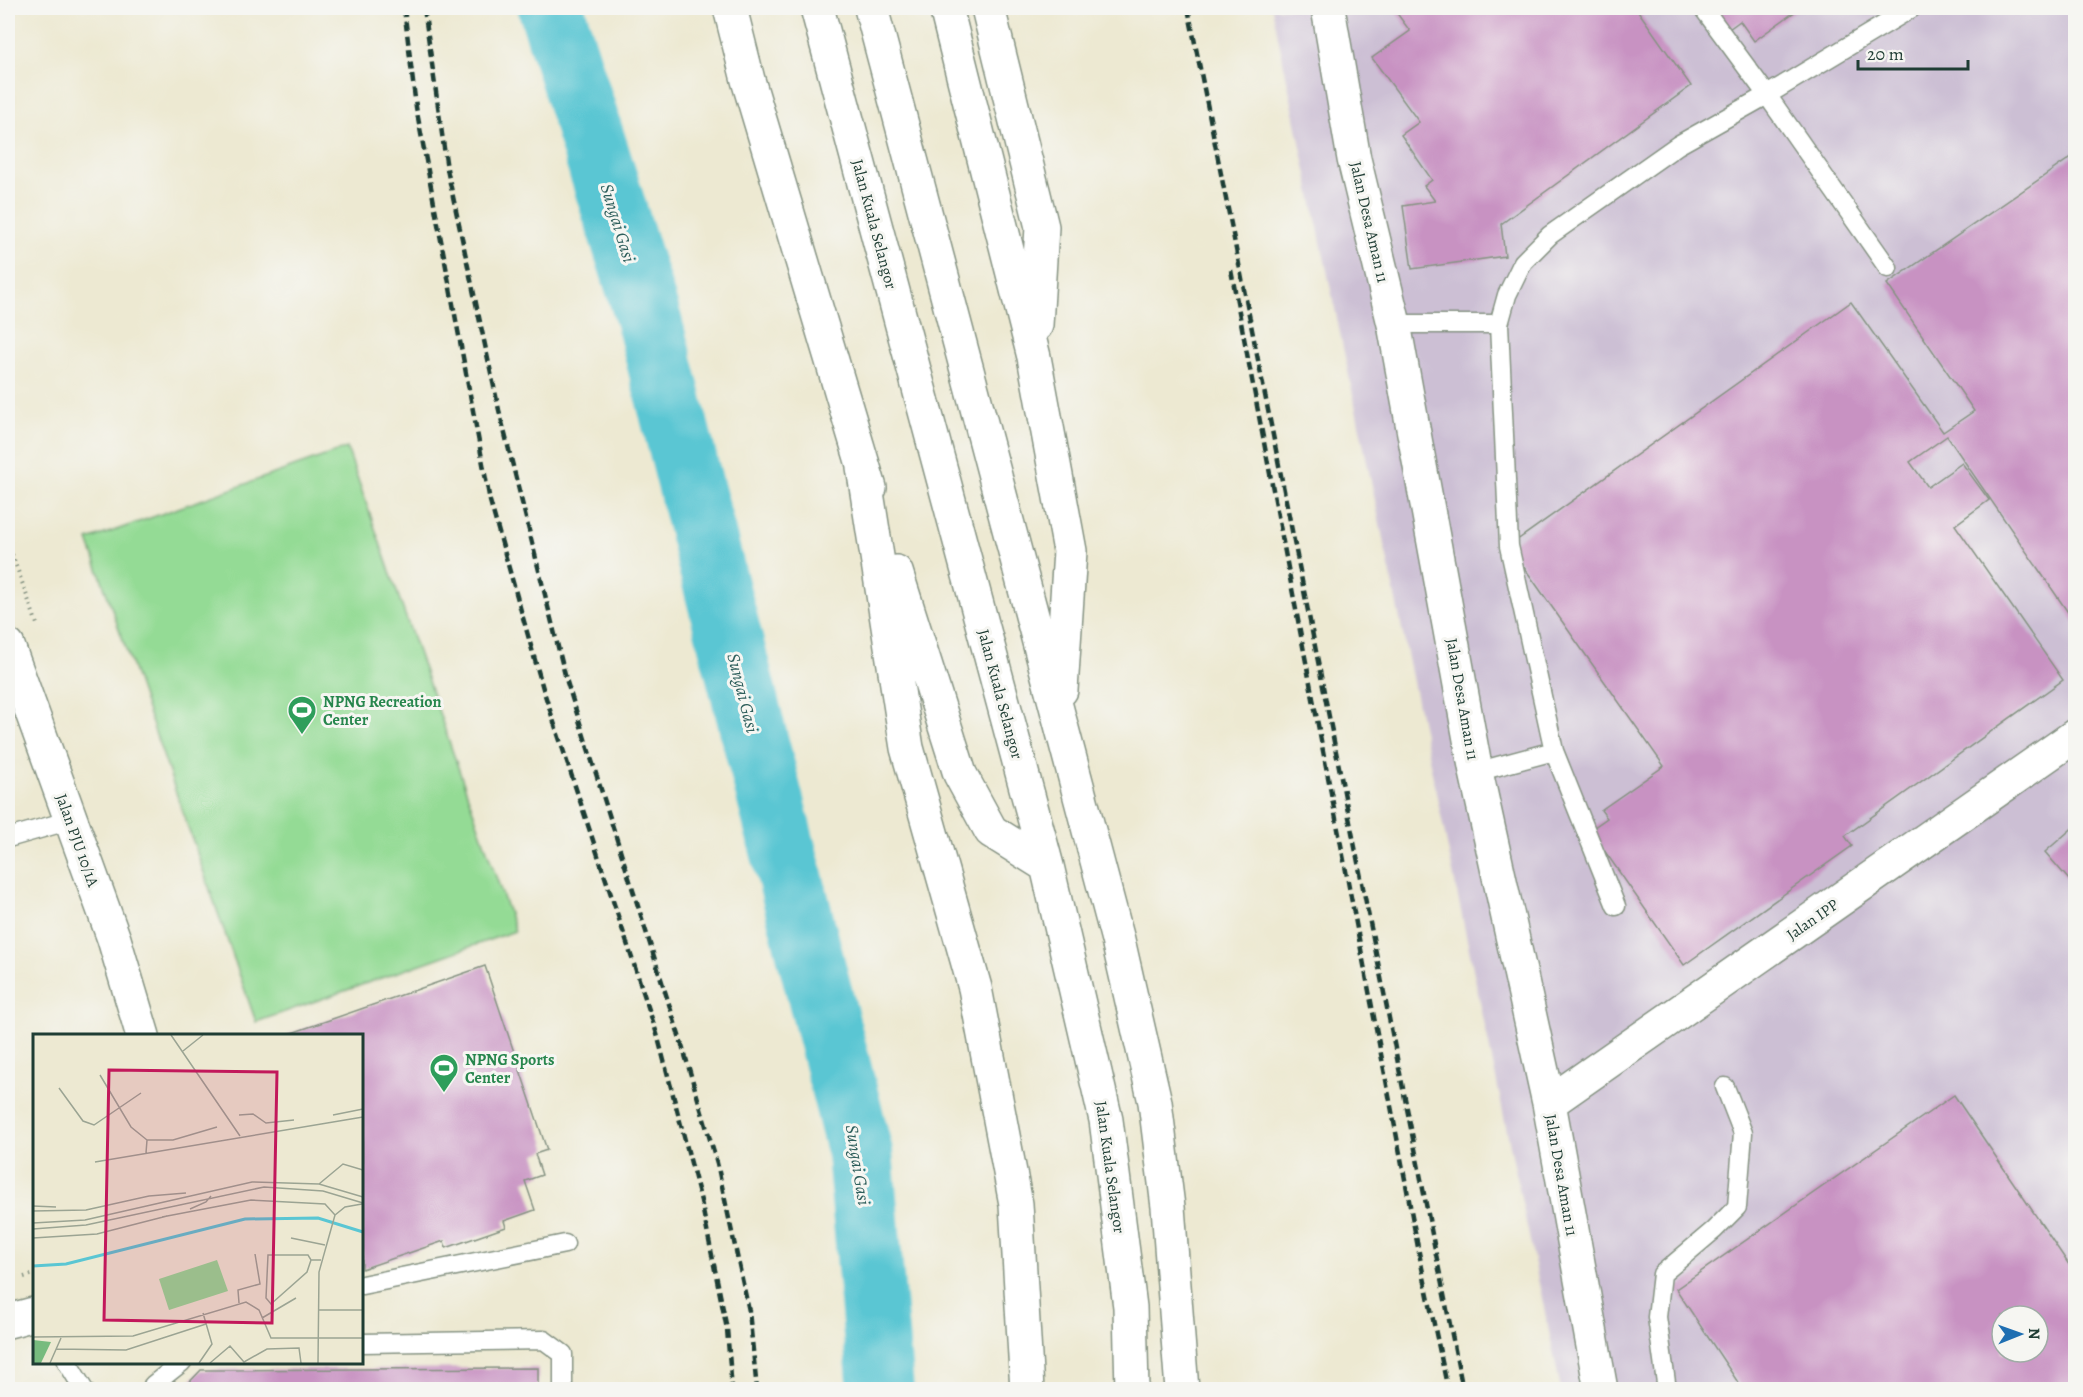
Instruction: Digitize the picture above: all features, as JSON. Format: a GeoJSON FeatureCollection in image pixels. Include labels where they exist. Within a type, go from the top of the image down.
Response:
{"type":"FeatureCollection","features":[{"type":"Feature","properties":{"kind":"main road"},"geometry":{"type":"LineString","coordinates":[[730,8],[748,80],[863,467],[960,774],[991,831],[1047,866]]}},
{"type":"Feature","properties":{"kind":"main road","name":"Jalan Kuala Selangor"},"geometry":{"type":"LineString","coordinates":[[817,8],[1047,866],[1106,1120],[1130,1307],[1132,1389]]}},
{"type":"Feature","properties":{"kind":"main road"},"geometry":{"type":"LineString","coordinates":[[871,8],[1118,940],[1155,1102],[1168,1207],[1182,1389]]}},
{"type":"Feature","properties":{"kind":"main road"},"geometry":{"type":"LineString","coordinates":[[946,8],[1034,357],[1070,550],[1059,717]]}},
{"type":"Feature","properties":{"kind":"main road"},"geometry":{"type":"LineString","coordinates":[[988,8],[1042,227],[1034,357]]}},
{"type":"Feature","properties":{"kind":"main road","name":"Jalan Desa Aman 11"},"geometry":{"type":"LineString","coordinates":[[1328,8],[1354,159],[1394,324],[1476,772],[1549,1103],[1601,1389]]}},
{"type":"Feature","properties":{"kind":"main road"},"geometry":{"type":"LineString","coordinates":[[863,467],[908,748],[975,988],[1016,1204],[1027,1389]]}},
{"type":"Feature","properties":{"kind":"main road","name":"Jalan PJU 10/1A"},"geometry":{"type":"LineString","coordinates":[[8,646],[114,939],[142,1034]]}},
{"type":"Feature","properties":{"kind":"main road","name":"Jalan IPP"},"geometry":{"type":"LineString","coordinates":[[1549,1103],[2076,735]]}},
{"type":"Feature","properties":{"kind":"main road"},"geometry":{"type":"LineString","coordinates":[[8,1321],[33,1314]]}},
{"type":"Feature","properties":{"kind":"lane"},"geometry":{"type":"LineString","coordinates":[[1703,8],[1888,268]]}},
{"type":"Feature","properties":{"kind":"lane"},"geometry":{"type":"LineString","coordinates":[[1616,906],[1554,751],[1509,546],[1499,324],[1507,295],[1523,262],[1550,235],[1678,145],[1767,95],[1912,8]]}},
{"type":"Feature","properties":{"kind":"lane"},"geometry":{"type":"LineString","coordinates":[[1394,324],[1499,324]]}},
{"type":"Feature","properties":{"kind":"lane"},"geometry":{"type":"LineString","coordinates":[[1476,772],[1554,751]]}},
{"type":"Feature","properties":{"kind":"lane"},"geometry":{"type":"LineString","coordinates":[[8,838],[71,820]]}},
{"type":"Feature","properties":{"kind":"lane"},"geometry":{"type":"LineString","coordinates":[[1667,1389],[1657,1317],[1662,1274],[1714,1230],[1737,1207],[1743,1133],[1725,1087]]}},
{"type":"Feature","properties":{"kind":"lane"},"geometry":{"type":"LineString","coordinates":[[363,1285],[566,1244]]}},
{"type":"Feature","properties":{"kind":"lane"},"geometry":{"type":"LineString","coordinates":[[363,1343],[544,1340],[563,1354],[563,1389]]}},
{"type":"Feature","properties":{"kind":"lane"},"geometry":{"type":"LineString","coordinates":[[68,1364],[84,1389]]}},
{"type":"Feature","properties":{"kind":"lane"},"geometry":{"type":"LineString","coordinates":[[156,1389],[153,1385],[172,1365]]}},
{"type":"Feature","properties":{"kind":"shaded area"},"geometry":{"type":"Polygon","coordinates":[[[1272,8],[2075,8],[2075,1389],[1561,1389],[1272,8]]]}},
{"type":"Feature","properties":{"kind":"green space","name":"NPNG Recreation Center"},"geometry":{"type":"Polygon","coordinates":[[[347,448],[515,931],[256,1022],[88,540],[347,448]]]}},
{"type":"Feature","properties":{"kind":"building"},"geometry":{"type":"Polygon","coordinates":[[[1393,8],[1636,8],[1691,86],[1501,224],[1505,256],[1412,269],[1403,206],[1435,201],[1424,186],[1432,180],[1401,135],[1419,122],[1372,58],[1410,31],[1393,8]]]}},
{"type":"Feature","properties":{"kind":"building"},"geometry":{"type":"Polygon","coordinates":[[[1703,8],[1800,8],[1754,41],[1740,21],[1722,34],[1703,8]]]}},
{"type":"Feature","properties":{"kind":"building"},"geometry":{"type":"Polygon","coordinates":[[[2076,154],[2076,624],[1947,436],[1910,462],[1928,487],[1962,463],[1989,500],[1955,525],[2063,680],[1845,836],[1852,846],[1684,965],[1590,830],[1607,818],[1601,810],[1664,766],[1509,546],[1851,302],[1943,432],[1974,411],[1887,284],[2076,154]]]}},
{"type":"Feature","properties":{"kind":"building"},"geometry":{"type":"Polygon","coordinates":[[[2076,825],[2076,888],[2045,852],[2076,825]]]}},
{"type":"Feature","properties":{"kind":"building","name":"NPNG Sports Center"},"geometry":{"type":"Polygon","coordinates":[[[485,966],[547,1150],[535,1154],[542,1175],[525,1181],[535,1210],[504,1221],[506,1227],[446,1248],[444,1241],[363,1269],[363,1034],[289,1034],[485,966]]]}},
{"type":"Feature","properties":{"kind":"building"},"geometry":{"type":"Polygon","coordinates":[[[1954,1095],[2076,1275],[2076,1390],[1743,1390],[1676,1289],[1954,1095]]]}},
{"type":"Feature","properties":{"kind":"building"},"geometry":{"type":"Polygon","coordinates":[[[538,1368],[538,1390],[182,1390],[201,1370],[538,1368]]]}},
{"type":"Feature","properties":{"kind":"waterway","name":"Sungai Gasi"},"geometry":{"type":"LineString","coordinates":[[551,8],[649,321],[860,1153],[881,1390]]}},
{"type":"Feature","properties":{"kind":"railway"},"geometry":{"type":"LineString","coordinates":[[404,8],[416,107],[490,501],[544,692],[657,1034],[701,1201],[727,1329],[732,1390]]}},
{"type":"Feature","properties":{"kind":"railway"},"geometry":{"type":"LineString","coordinates":[[424,8],[447,169],[499,410],[566,679],[717,1163],[749,1311],[757,1390]]}},
{"type":"Feature","properties":{"kind":"railway"},"geometry":{"type":"LineString","coordinates":[[1188,8],[1463,1390]]}},
{"type":"Feature","properties":{"kind":"railway"},"geometry":{"type":"LineString","coordinates":[[1231,270],[1421,1263],[1448,1390]]}},
{"type":"Feature","properties":{"kind":"place","name":"NPNG Recreation Center"},"geometry":{"type":"Point","coordinates":[302,736]}},
{"type":"Feature","properties":{"kind":"place","name":"NPNG Sports Center"},"geometry":{"type":"Point","coordinates":[444,1094]}}]}
